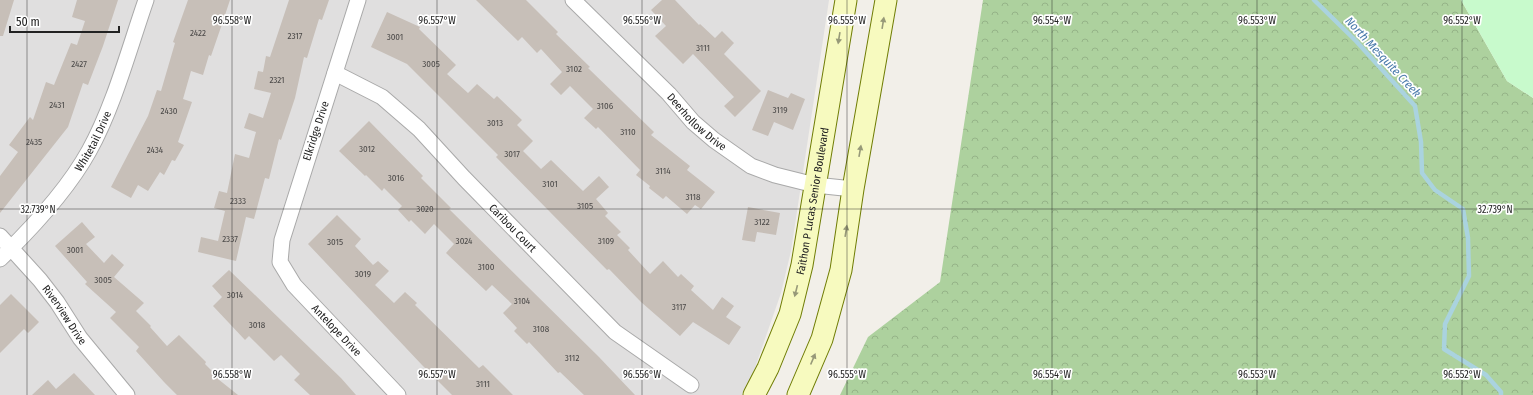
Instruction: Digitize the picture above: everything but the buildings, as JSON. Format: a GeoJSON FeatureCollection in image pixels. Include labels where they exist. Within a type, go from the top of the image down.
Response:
{"type":"FeatureCollection","features":[{"type":"Feature","properties":{"kind":"main road","name":"Faithon P Lucas Senior Boulevard"},"geometry":{"type":"LineString","coordinates":[[754,395],[768,368],[790,314],[802,265],[846,0]]}},
{"type":"Feature","properties":{"kind":"main road"},"geometry":{"type":"LineString","coordinates":[[798,395],[822,339],[841,270],[853,189],[886,0]]}},
{"type":"Feature","properties":{"kind":"street","name":"Whitetail Drive"},"geometry":{"type":"LineString","coordinates":[[0,259],[12,248],[66,186],[88,152],[102,125],[146,0]]}},
{"type":"Feature","properties":{"kind":"street","name":"Elkridge Drive"},"geometry":{"type":"LineString","coordinates":[[280,262],[282,240],[358,0]]}},
{"type":"Feature","properties":{"kind":"street","name":"Deerhollow Drive"},"geometry":{"type":"LineString","coordinates":[[573,0],[669,94],[693,122],[714,140],[751,166],[775,175],[815,185],[853,189]]}},
{"type":"Feature","properties":{"kind":"street","name":"Caribou Court"},"geometry":{"type":"LineString","coordinates":[[335,73],[382,97],[409,120],[615,332],[691,385]]}},
{"type":"Feature","properties":{"kind":"street","name":"Riverview Drive"},"geometry":{"type":"LineString","coordinates":[[0,236],[12,248],[57,302],[80,338],[127,395]]}},
{"type":"Feature","properties":{"kind":"street","name":"Antelope Drive"},"geometry":{"type":"LineString","coordinates":[[280,262],[294,285],[398,395]]}},
{"type":"Feature","properties":{"kind":"shaded area"},"geometry":{"type":"Polygon","coordinates":[[[0,0],[829,0],[791,251],[781,293],[750,382],[742,395],[0,395],[0,0]]]}},
{"type":"Feature","properties":{"kind":"green space"},"geometry":{"type":"Polygon","coordinates":[[[983,0],[1461,0],[1507,81],[1533,98],[1533,395],[840,395],[868,337],[940,282],[983,0]]]}},
{"type":"Feature","properties":{"kind":"green space"},"geometry":{"type":"Polygon","coordinates":[[[1461,0],[1533,0],[1533,98],[1507,81],[1461,0]]]}},
{"type":"Feature","properties":{"kind":"waterway","name":"North Mesquite Creek"},"geometry":{"type":"LineString","coordinates":[[1314,0],[1356,41],[1415,106],[1421,142],[1422,173],[1435,190],[1463,209],[1468,238],[1469,276],[1445,324],[1444,349],[1486,375],[1501,392],[1501,395]]}}]}
